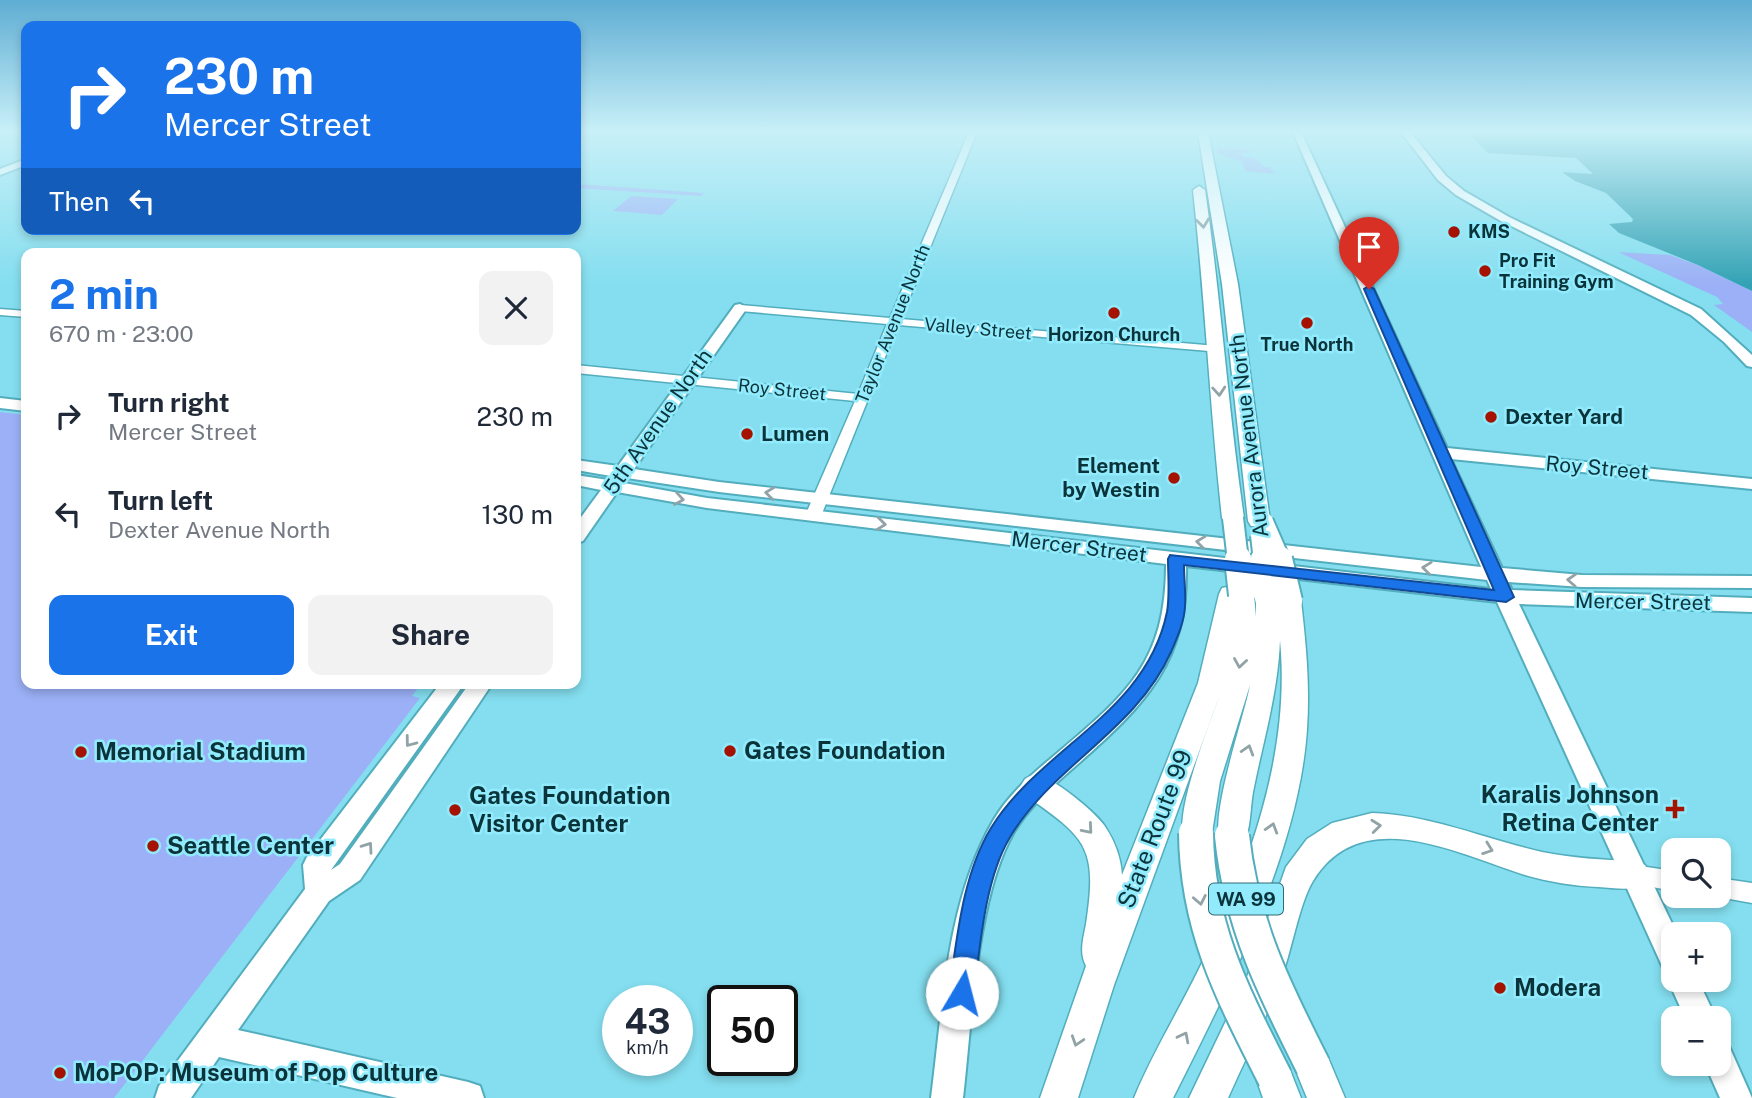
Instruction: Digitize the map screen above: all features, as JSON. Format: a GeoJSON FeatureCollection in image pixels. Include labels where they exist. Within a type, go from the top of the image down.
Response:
{"type":"FeatureCollection","features":[{"type":"Feature","properties":{"kind":"highway","name":"Aurora Avenue North"},"geometry":{"type":"LineString","coordinates":[[1196,183],[1209,269],[1222,432],[1236,557],[1258,597]]}},
{"type":"Feature","properties":{"kind":"highway","name":"Aurora Avenue North"},"geometry":{"type":"LineString","coordinates":[[1212,183],[1230,284],[1247,435],[1260,518],[1258,597],[1265,673],[1259,711],[1237,788],[1232,836],[1239,898],[1249,932],[1320,1082]]}},
{"type":"Feature","properties":{"kind":"highway","name":"Aurora Avenue North"},"geometry":{"type":"LineString","coordinates":[[1258,597],[1244,626],[1237,684],[1205,780],[1196,833],[1196,882],[1209,937],[1279,1088]]}},
{"type":"Feature","properties":{"kind":"highway","name":"State Route 99"},"geometry":{"type":"LineString","coordinates":[[1059,1098],[1096,985],[1210,683],[1258,597]]}},
{"type":"Feature","properties":{"kind":"highway","name":"WA 99"},"geometry":{"type":"LineString","coordinates":[[1153,1098],[1235,928],[1271,834],[1281,799],[1296,702],[1295,645],[1258,597]]}},
{"type":"Feature","properties":{"kind":"highway"},"geometry":{"type":"LineString","coordinates":[[1035,787],[1084,823],[1102,848],[1106,874],[1096,985]]}},
{"type":"Feature","properties":{"kind":"highway"},"geometry":{"type":"LineString","coordinates":[[1208,1098],[1263,981],[1297,877],[1310,855],[1330,839],[1367,827],[1411,827],[1435,831],[1530,863],[1584,872],[1634,875]]}},
{"type":"Feature","properties":{"kind":"main road"},"geometry":{"type":"LineString","coordinates":[[1320,183],[1500,586],[1661,932]]}},
{"type":"Feature","properties":{"kind":"main road"},"geometry":{"type":"LineString","coordinates":[[1449,183],[1460,193],[1505,219],[1683,304],[1747,353]]}},
{"type":"Feature","properties":{"kind":"main road","name":"5th Avenue North"},"geometry":{"type":"LineString","coordinates":[[581,530],[740,307]]}},
{"type":"Feature","properties":{"kind":"main road"},"geometry":{"type":"LineString","coordinates":[[0,403],[21,405]]}},
{"type":"Feature","properties":{"kind":"main road","name":"Roy Street"},"geometry":{"type":"LineString","coordinates":[[1441,453],[1752,484]]}},
{"type":"Feature","properties":{"kind":"main road","name":"Mercer Street"},"geometry":{"type":"LineString","coordinates":[[581,467],[617,480],[707,503],[919,510],[1604,602],[1752,605]]}},
{"type":"Feature","properties":{"kind":"main road","name":"Mercer Street"},"geometry":{"type":"LineString","coordinates":[[581,480],[617,480]]}},
{"type":"Feature","properties":{"kind":"main road","name":"Mercer Street"},"geometry":{"type":"LineString","coordinates":[[817,507],[1176,559],[1500,586],[1752,582]]}},
{"type":"Feature","properties":{"kind":"main road"},"geometry":{"type":"LineString","coordinates":[[919,510],[1028,534],[1168,551],[1176,559],[1176,608],[1171,633],[1154,670],[1127,707],[1035,787],[1010,815],[989,858],[973,915],[947,1098]]}},
{"type":"Feature","properties":{"kind":"main road"},"geometry":{"type":"LineString","coordinates":[[319,892],[317,865],[449,689]]}},
{"type":"Feature","properties":{"kind":"main road"},"geometry":{"type":"LineString","coordinates":[[171,1098],[319,892],[350,872],[478,689]]}},
{"type":"Feature","properties":{"kind":"main road"},"geometry":{"type":"LineString","coordinates":[[213,1040],[468,1098]]}},
{"type":"Feature","properties":{"kind":"main road"},"geometry":{"type":"LineString","coordinates":[[1727,1076],[1737,1098]]}},
{"type":"Feature","properties":{"kind":"street","name":"Taylor Avenue North"},"geometry":{"type":"LineString","coordinates":[[817,507],[952,183]]}},
{"type":"Feature","properties":{"kind":"street","name":"Valley Street"},"geometry":{"type":"LineString","coordinates":[[740,307],[1217,350]]}},
{"type":"Feature","properties":{"kind":"street"},"geometry":{"type":"LineString","coordinates":[[0,312],[21,314]]}},
{"type":"Feature","properties":{"kind":"street","name":"Roy Street"},"geometry":{"type":"LineString","coordinates":[[581,369],[863,398]]}},
{"type":"Feature","properties":{"kind":"street"},"geometry":{"type":"LineString","coordinates":[[1634,875],[1661,879]]}},
{"type":"Feature","properties":{"kind":"street"},"geometry":{"type":"LineString","coordinates":[[1731,890],[1752,893]]}},
{"type":"Feature","properties":{"kind":"shaded area"},"geometry":{"type":"Polygon","coordinates":[[[1581,183],[1752,183],[1752,291],[1698,265],[1619,233],[1609,224],[1632,222],[1633,219],[1606,193],[1581,183]]]}},
{"type":"Feature","properties":{"kind":"shaded area"},"geometry":{"type":"Polygon","coordinates":[[[581,184],[704,193],[701,196],[581,188],[581,184]]]}},
{"type":"Feature","properties":{"kind":"shaded area"},"geometry":{"type":"Polygon","coordinates":[[[631,196],[678,199],[662,215],[613,211],[631,196]]]}},
{"type":"Feature","properties":{"kind":"shaded area"},"geometry":{"type":"Polygon","coordinates":[[[1618,252],[1670,255],[1752,291],[1752,332],[1714,305],[1723,304],[1717,297],[1618,252]]]}},
{"type":"Feature","properties":{"kind":"shaded area","name":"Seattle Center"},"geometry":{"type":"Polygon","coordinates":[[[0,412],[21,414],[21,689],[417,689],[412,696],[420,698],[114,1098],[0,1098],[0,412]]]}},
{"type":"Feature","properties":{"kind":"place","name":"KMS"},"geometry":{"type":"Point","coordinates":[1454,232]}},
{"type":"Feature","properties":{"kind":"place","name":"Pro Fit Training Gym"},"geometry":{"type":"Point","coordinates":[1485,271]}},
{"type":"Feature","properties":{"kind":"place","name":"Horizon Church"},"geometry":{"type":"Point","coordinates":[1114,313]}},
{"type":"Feature","properties":{"kind":"place","name":"True North"},"geometry":{"type":"Point","coordinates":[1307,323]}},
{"type":"Feature","properties":{"kind":"place","name":"Dexter Yard"},"geometry":{"type":"Point","coordinates":[1491,417]}},
{"type":"Feature","properties":{"kind":"place","name":"Lumen"},"geometry":{"type":"Point","coordinates":[747,434]}},
{"type":"Feature","properties":{"kind":"place","name":"Element by Westin"},"geometry":{"type":"Point","coordinates":[1174,478]}},
{"type":"Feature","properties":{"kind":"place","name":"Gates Foundation"},"geometry":{"type":"Point","coordinates":[730,751]}},
{"type":"Feature","properties":{"kind":"place","name":"Memorial Stadium"},"geometry":{"type":"Point","coordinates":[81,752]}},
{"type":"Feature","properties":{"kind":"place","name":"Karalis Johnson Retina Center"},"geometry":{"type":"Point","coordinates":[1675,809]}},
{"type":"Feature","properties":{"kind":"place","name":"Gates Foundation Visitor Center"},"geometry":{"type":"Point","coordinates":[455,810]}},
{"type":"Feature","properties":{"kind":"place","name":"Seattle Center"},"geometry":{"type":"Point","coordinates":[153,846]}},
{"type":"Feature","properties":{"kind":"place","name":"Modera"},"geometry":{"type":"Point","coordinates":[1500,988]}},
{"type":"Feature","properties":{"kind":"place","name":"MoPOP: Museum of Pop Culture"},"geometry":{"type":"Point","coordinates":[60,1073]}},
{"type":"Feature","properties":{"kind":"route"},"geometry":{"type":"LineString","coordinates":[[962,993],[973,915],[989,858],[999,836],[1010,815],[1025,797],[1109,724],[1142,689],[1171,633],[1178,584],[1176,559],[1506,597],[1369,289]]}}]}
